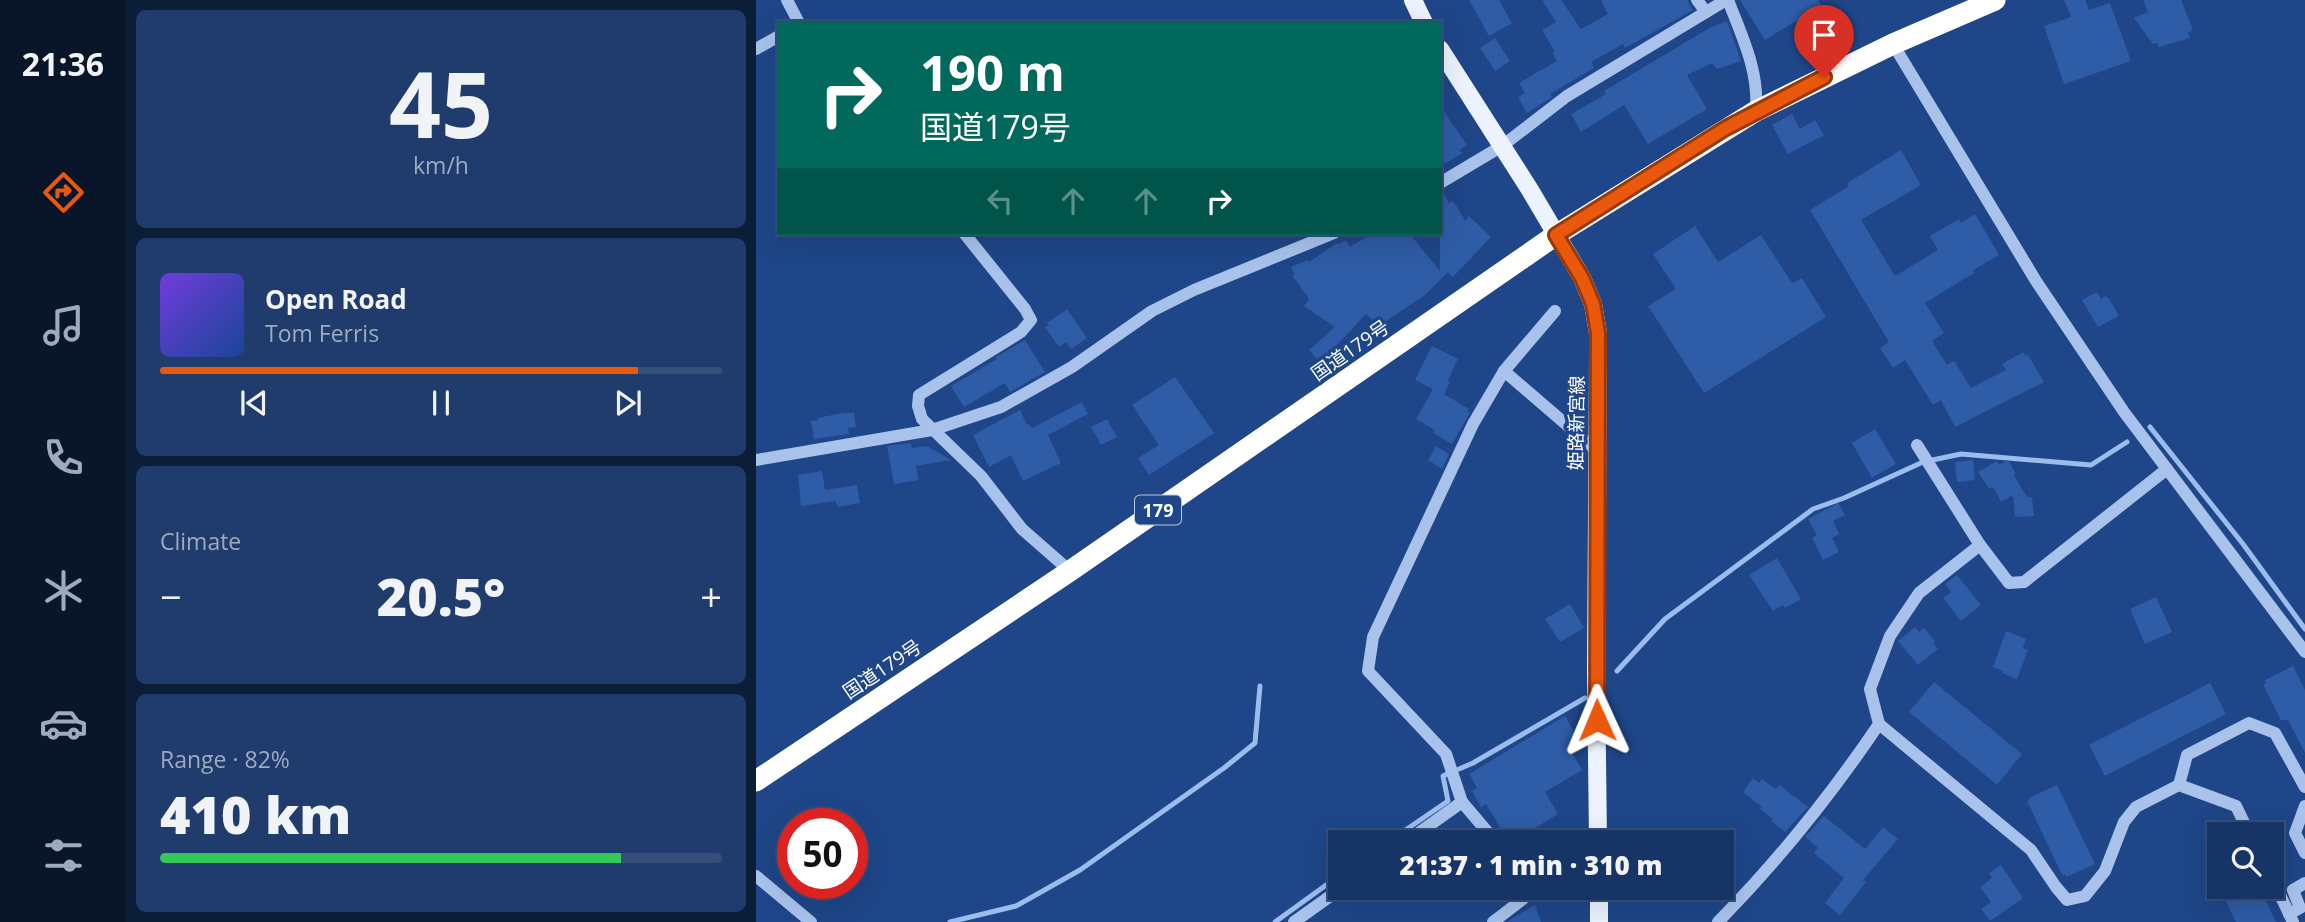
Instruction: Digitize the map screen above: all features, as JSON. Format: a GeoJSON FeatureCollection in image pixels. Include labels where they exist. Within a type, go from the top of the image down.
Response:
{"type":"FeatureCollection","features":[{"type":"Feature","properties":{"kind":"highway","name":"国道179号"},"geometry":{"type":"LineString","coordinates":[[756,781],[1070,571],[1556,235],[1756,111],[1893,44],[1995,0]]}},
{"type":"Feature","properties":{"kind":"main road"},"geometry":{"type":"LineString","coordinates":[[1413,0],[1423,21]]}},
{"type":"Feature","properties":{"kind":"main road","name":"姫路新宮線"},"geometry":{"type":"LineString","coordinates":[[1442,52],[1531,190],[1582,278],[1593,304],[1598,344],[1598,830]]}},
{"type":"Feature","properties":{"kind":"main road"},"geometry":{"type":"LineString","coordinates":[[1599,900],[1599,922]]}},
{"type":"Feature","properties":{"kind":"street"},"geometry":{"type":"LineString","coordinates":[[787,0],[798,21]]}},
{"type":"Feature","properties":{"kind":"street"},"geometry":{"type":"LineString","coordinates":[[1697,0],[1706,12]]}},
{"type":"Feature","properties":{"kind":"street"},"geometry":{"type":"LineString","coordinates":[[1442,182],[1502,146],[1567,96],[1727,0],[1751,57],[1757,90],[1756,111]]}},
{"type":"Feature","properties":{"kind":"street"},"geometry":{"type":"LineString","coordinates":[[756,49],[777,37]]}},
{"type":"Feature","properties":{"kind":"street"},"geometry":{"type":"LineString","coordinates":[[1893,44],[2036,281],[2124,412],[2305,652]]}},
{"type":"Feature","properties":{"kind":"street"},"geometry":{"type":"LineString","coordinates":[[966,235],[1031,320],[1021,332],[919,396],[918,406],[922,419],[981,476],[1022,529],[1070,571]]}},
{"type":"Feature","properties":{"kind":"street"},"geometry":{"type":"LineString","coordinates":[[756,460],[932,430],[1001,407],[1072,367],[1152,311],[1194,290],[1329,235]]}},
{"type":"Feature","properties":{"kind":"street"},"geometry":{"type":"LineString","coordinates":[[1486,830],[1462,802],[1446,754],[1368,671],[1373,637],[1473,424],[1504,371],[1555,311]]}},
{"type":"Feature","properties":{"kind":"street"},"geometry":{"type":"LineString","coordinates":[[1504,371],[1597,451]]}},
{"type":"Feature","properties":{"kind":"street"},"geometry":{"type":"LineString","coordinates":[[1917,445],[1980,545],[2009,583],[2024,582],[2039,573],[2167,469]]}},
{"type":"Feature","properties":{"kind":"street"},"geometry":{"type":"LineString","coordinates":[[1980,545],[1919,593],[1890,636],[1870,689],[1879,723],[2031,850],[2067,900],[2085,896],[2105,871],[2124,822],[2136,807],[2179,785],[2236,806],[2244,822]]}},
{"type":"Feature","properties":{"kind":"street"},"geometry":{"type":"LineString","coordinates":[[1718,922],[1761,877],[1844,776],[1879,723]]}},
{"type":"Feature","properties":{"kind":"street"},"geometry":{"type":"LineString","coordinates":[[2179,785],[2187,755],[2249,723],[2275,733],[2305,787]]}},
{"type":"Feature","properties":{"kind":"street"},"geometry":{"type":"LineString","coordinates":[[1423,830],[1462,802]]}},
{"type":"Feature","properties":{"kind":"street"},"geometry":{"type":"LineString","coordinates":[[2305,806],[2295,833],[2305,853]]}},
{"type":"Feature","properties":{"kind":"street"},"geometry":{"type":"LineString","coordinates":[[756,876],[811,922]]}},
{"type":"Feature","properties":{"kind":"street"},"geometry":{"type":"LineString","coordinates":[[2282,899],[2291,918],[2301,908],[2293,890],[2305,883]]}},
{"type":"Feature","properties":{"kind":"street"},"geometry":{"type":"LineString","coordinates":[[1294,922],[1310,918],[1329,900]]}},
{"type":"Feature","properties":{"kind":"street"},"geometry":{"type":"LineString","coordinates":[[1493,922],[1521,900]]}},
{"type":"Feature","properties":{"kind":"building"},"geometry":{"type":"Polygon","coordinates":[[[1469,0],[1499,0],[1512,23],[1489,36],[1469,0]]]}},
{"type":"Feature","properties":{"kind":"building"},"geometry":{"type":"Polygon","coordinates":[[[1542,0],[1561,0],[1581,29],[1608,14],[1601,0],[1687,0],[1693,10],[1625,48],[1623,44],[1591,62],[1594,68],[1550,94],[1552,97],[1527,113],[1518,97],[1525,93],[1519,83],[1557,61],[1552,53],[1555,52],[1542,30],[1556,22],[1542,0]]]}},
{"type":"Feature","properties":{"kind":"building"},"geometry":{"type":"Polygon","coordinates":[[[1740,0],[1818,0],[1830,27],[1810,39],[1796,21],[1765,40],[1740,0]]]}},
{"type":"Feature","properties":{"kind":"building"},"geometry":{"type":"Polygon","coordinates":[[[2064,0],[2085,0],[2089,10],[2110,3],[2131,61],[2064,84],[2044,26],[2071,17],[2064,0]]]}},
{"type":"Feature","properties":{"kind":"building"},"geometry":{"type":"Polygon","coordinates":[[[2143,0],[2181,0],[2193,30],[2188,33],[2190,38],[2159,47],[2157,43],[2153,44],[2134,18],[2148,12],[2143,0]]]}},
{"type":"Feature","properties":{"kind":"building"},"geometry":{"type":"Polygon","coordinates":[[[1727,21],[1741,61],[1717,69],[1712,63],[1687,75],[1707,109],[1648,144],[1624,105],[1581,132],[1571,114],[1606,94],[1604,91],[1711,27],[1727,21]]]}},
{"type":"Feature","properties":{"kind":"building"},"geometry":{"type":"Polygon","coordinates":[[[1495,38],[1510,61],[1495,71],[1480,48],[1495,38]]]}},
{"type":"Feature","properties":{"kind":"building"},"geometry":{"type":"Polygon","coordinates":[[[1442,109],[1467,145],[1459,150],[1462,153],[1442,166],[1442,109]]]}},
{"type":"Feature","properties":{"kind":"building"},"geometry":{"type":"Polygon","coordinates":[[[1792,114],[1800,129],[1815,120],[1824,135],[1788,154],[1772,125],[1792,114]]]}},
{"type":"Feature","properties":{"kind":"building"},"geometry":{"type":"Polygon","coordinates":[[[1901,150],[1921,185],[1861,220],[1895,276],[1938,250],[1930,236],[1959,219],[1961,223],[1975,214],[1999,255],[1925,303],[1944,333],[1932,341],[1947,365],[1954,361],[1971,388],[2006,370],[2002,364],[2023,352],[2028,355],[2044,382],[1955,427],[1941,400],[1933,405],[1905,360],[1893,368],[1880,348],[1889,342],[1810,210],[1849,186],[1847,183],[1901,150]]]}},
{"type":"Feature","properties":{"kind":"building"},"geometry":{"type":"Polygon","coordinates":[[[1442,191],[1449,203],[1452,201],[1457,207],[1465,221],[1469,216],[1491,237],[1453,277],[1448,272],[1425,295],[1379,326],[1366,314],[1320,363],[1309,350],[1335,327],[1304,306],[1309,299],[1292,275],[1295,275],[1291,267],[1308,260],[1309,262],[1346,240],[1350,247],[1370,235],[1411,235],[1440,271],[1442,191]]]}},
{"type":"Feature","properties":{"kind":"building"},"geometry":{"type":"Polygon","coordinates":[[[1695,226],[1718,262],[1761,235],[1792,283],[1802,278],[1826,317],[1704,393],[1648,306],[1676,289],[1653,254],[1695,226]]]}},
{"type":"Feature","properties":{"kind":"building"},"geometry":{"type":"Polygon","coordinates":[[[2097,292],[2101,299],[2106,296],[2110,300],[2119,316],[2098,327],[2082,300],[2097,292]]]}},
{"type":"Feature","properties":{"kind":"building"},"geometry":{"type":"Polygon","coordinates":[[[1067,309],[1087,338],[1071,349],[1066,342],[1059,347],[1045,327],[1067,309]]]}},
{"type":"Feature","properties":{"kind":"building"},"geometry":{"type":"Polygon","coordinates":[[[1025,340],[1045,372],[1010,392],[1005,383],[964,407],[951,386],[1025,340]]]}},
{"type":"Feature","properties":{"kind":"building"},"geometry":{"type":"Polygon","coordinates":[[[1432,346],[1458,359],[1444,394],[1469,409],[1467,411],[1470,413],[1452,444],[1416,419],[1433,389],[1415,380],[1432,346]]]}},
{"type":"Feature","properties":{"kind":"building"},"geometry":{"type":"Polygon","coordinates":[[[1175,377],[1214,433],[1149,475],[1138,458],[1159,445],[1132,405],[1175,377]]]}},
{"type":"Feature","properties":{"kind":"building"},"geometry":{"type":"Polygon","coordinates":[[[1082,402],[1088,414],[1048,435],[1061,463],[1023,481],[1011,455],[989,467],[973,435],[1020,410],[1027,425],[1032,428],[1082,402]]]}},
{"type":"Feature","properties":{"kind":"building"},"geometry":{"type":"Polygon","coordinates":[[[854,413],[856,427],[848,428],[849,434],[814,439],[811,421],[854,413]]]}},
{"type":"Feature","properties":{"kind":"building"},"geometry":{"type":"Polygon","coordinates":[[[1107,419],[1117,437],[1101,445],[1091,427],[1107,419]]]}},
{"type":"Feature","properties":{"kind":"building"},"geometry":{"type":"Polygon","coordinates":[[[1875,429],[1896,464],[1872,478],[1852,443],[1875,429]]]}},
{"type":"Feature","properties":{"kind":"building"},"geometry":{"type":"Polygon","coordinates":[[[911,443],[912,448],[927,446],[951,460],[916,466],[919,480],[894,484],[887,446],[911,443]]]}},
{"type":"Feature","properties":{"kind":"building"},"geometry":{"type":"Polygon","coordinates":[[[1436,446],[1449,454],[1442,469],[1428,460],[1436,446]]]}},
{"type":"Feature","properties":{"kind":"building"},"geometry":{"type":"Polygon","coordinates":[[[1973,460],[1975,480],[1957,482],[1955,462],[1973,460]]]}},
{"type":"Feature","properties":{"kind":"building"},"geometry":{"type":"Polygon","coordinates":[[[2008,460],[2027,497],[2032,497],[2034,516],[2015,517],[2013,495],[2001,502],[1993,487],[1989,489],[1978,472],[1997,461],[1999,465],[2008,460]]]}},
{"type":"Feature","properties":{"kind":"building"},"geometry":{"type":"Polygon","coordinates":[[[822,471],[825,490],[857,485],[860,503],[837,507],[836,501],[801,506],[798,475],[822,471]]]}},
{"type":"Feature","properties":{"kind":"building"},"geometry":{"type":"Polygon","coordinates":[[[1838,503],[1845,515],[1833,521],[1839,534],[1832,538],[1839,552],[1823,560],[1812,538],[1817,535],[1808,519],[1838,503]]]}},
{"type":"Feature","properties":{"kind":"building"},"geometry":{"type":"Polygon","coordinates":[[[1777,558],[1801,599],[1773,611],[1749,575],[1777,558]]]}},
{"type":"Feature","properties":{"kind":"building"},"geometry":{"type":"Polygon","coordinates":[[[1957,575],[1981,605],[1961,621],[1943,598],[1951,592],[1945,584],[1957,575]]]}},
{"type":"Feature","properties":{"kind":"building"},"geometry":{"type":"Polygon","coordinates":[[[2156,597],[2172,632],[2145,644],[2130,609],[2156,597]]]}},
{"type":"Feature","properties":{"kind":"building"},"geometry":{"type":"Polygon","coordinates":[[[1570,604],[1584,628],[1560,642],[1545,619],[1570,604]]]}},
{"type":"Feature","properties":{"kind":"building"},"geometry":{"type":"Polygon","coordinates":[[[1915,627],[1919,632],[1924,628],[1938,649],[1918,665],[1898,641],[1915,627]]]}},
{"type":"Feature","properties":{"kind":"building"},"geometry":{"type":"Polygon","coordinates":[[[2006,631],[2026,639],[2023,648],[2028,650],[2017,679],[1993,667],[2006,631]]]}},
{"type":"Feature","properties":{"kind":"building"},"geometry":{"type":"Polygon","coordinates":[[[2293,666],[2305,690],[2305,753],[2288,720],[2281,720],[2263,685],[2266,684],[2265,680],[2293,666]]]}},
{"type":"Feature","properties":{"kind":"building"},"geometry":{"type":"Polygon","coordinates":[[[1934,682],[2022,754],[1997,785],[1909,712],[1934,682]]]}},
{"type":"Feature","properties":{"kind":"building"},"geometry":{"type":"Polygon","coordinates":[[[2210,683],[2226,714],[2105,776],[2089,745],[2210,683]]]}},
{"type":"Feature","properties":{"kind":"building"},"geometry":{"type":"Polygon","coordinates":[[[1565,716],[1580,742],[1569,748],[1582,770],[1545,792],[1558,814],[1532,830],[1502,830],[1486,804],[1481,807],[1472,791],[1477,788],[1469,774],[1565,716]]]}},
{"type":"Feature","properties":{"kind":"building"},"geometry":{"type":"Polygon","coordinates":[[[1753,778],[1759,783],[1762,779],[1776,789],[1779,785],[1808,807],[1785,832],[1771,821],[1773,819],[1760,809],[1762,807],[1743,792],[1753,778]]]}},
{"type":"Feature","properties":{"kind":"building"},"geometry":{"type":"Polygon","coordinates":[[[2057,785],[2095,864],[2066,877],[2065,874],[2062,875],[2027,801],[2057,785]]]}},
{"type":"Feature","properties":{"kind":"building"},"geometry":{"type":"Polygon","coordinates":[[[1824,816],[1865,849],[1883,827],[1898,839],[1863,880],[1866,882],[1840,915],[1825,903],[1844,878],[1814,853],[1818,848],[1805,837],[1824,816]]]}},
{"type":"Feature","properties":{"kind":"building"},"geometry":{"type":"Polygon","coordinates":[[[2001,865],[2023,898],[1990,921],[1981,909],[1991,902],[1980,887],[1992,878],[1989,873],[2001,865]]]}},
{"type":"Feature","properties":{"kind":"building"},"geometry":{"type":"Polygon","coordinates":[[[2225,899],[2265,899],[2276,922],[2236,922],[2225,899]]]}},
{"type":"Feature","properties":{"kind":"building"},"geometry":{"type":"Polygon","coordinates":[[[1535,905],[1541,922],[1507,922],[1513,918],[1535,905]]]}},
{"type":"Feature","properties":{"kind":"waterway"},"geometry":{"type":"LineString","coordinates":[[2150,427],[2243,544],[2305,629]]}},
{"type":"Feature","properties":{"kind":"waterway"},"geometry":{"type":"LineString","coordinates":[[1617,671],[1665,619],[1813,509],[1923,462],[1961,454],[2091,465],[2127,442]]}},
{"type":"Feature","properties":{"kind":"waterway"},"geometry":{"type":"LineString","coordinates":[[950,922],[1016,906],[1080,870],[1224,768],[1255,743],[1260,686]]}},
{"type":"Feature","properties":{"kind":"waterway"},"geometry":{"type":"LineString","coordinates":[[1459,769],[1585,698]]}},
{"type":"Feature","properties":{"kind":"waterway"},"geometry":{"type":"LineString","coordinates":[[1406,830],[1448,801],[1443,776],[1447,774]]}},
{"type":"Feature","properties":{"kind":"waterway"},"geometry":{"type":"LineString","coordinates":[[1275,922],[1328,884]]}},
{"type":"Feature","properties":{"kind":"route"},"geometry":{"type":"LineString","coordinates":[[1597,720],[1598,333],[1593,304],[1582,278],[1556,235],[1726,128],[1824,77]]}}]}
